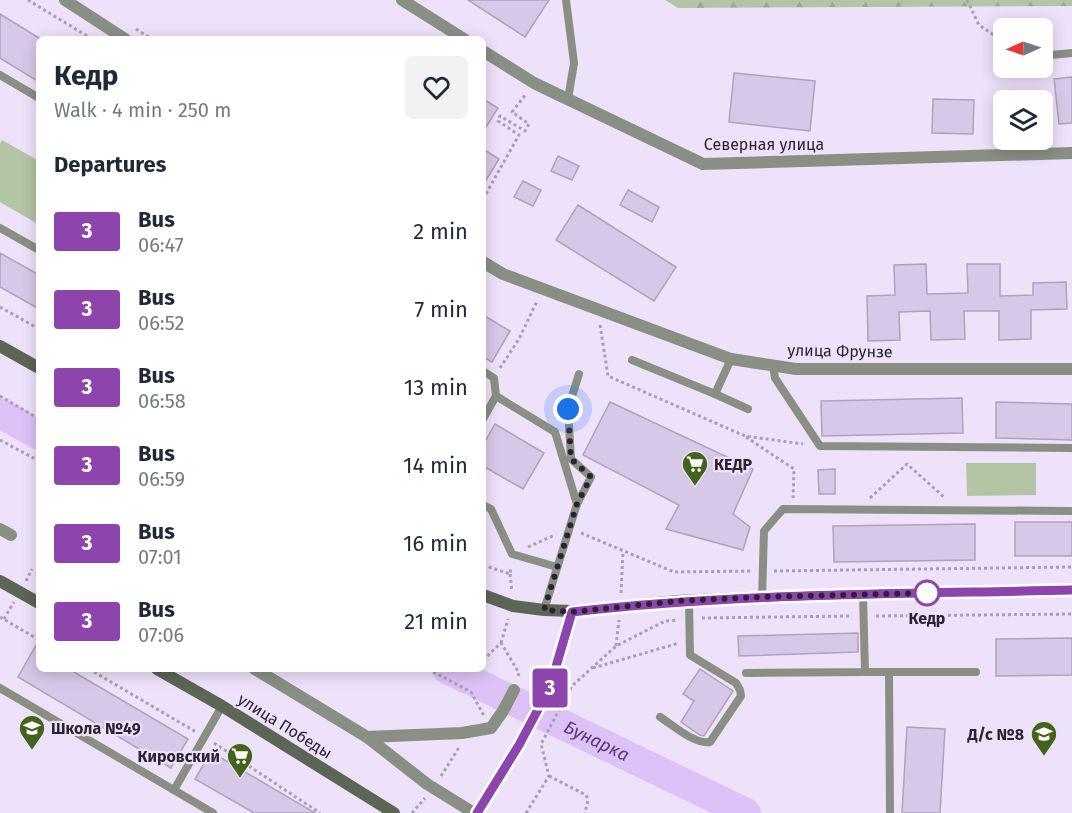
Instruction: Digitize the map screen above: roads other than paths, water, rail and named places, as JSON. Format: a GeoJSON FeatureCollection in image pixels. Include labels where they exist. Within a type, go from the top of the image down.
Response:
{"type":"FeatureCollection","features":[{"type":"Feature","properties":{"kind":"main road"},"geometry":{"type":"LineString","coordinates":[[0,346],[36,366]]}},
{"type":"Feature","properties":{"kind":"main road"},"geometry":{"type":"LineString","coordinates":[[0,581],[36,601]]}},
{"type":"Feature","properties":{"kind":"main road"},"geometry":{"type":"LineString","coordinates":[[486,596],[513,606],[572,612],[762,597],[1072,590]]}},
{"type":"Feature","properties":{"kind":"main road"},"geometry":{"type":"LineString","coordinates":[[475,813],[519,745],[550,687],[572,612]]}},
{"type":"Feature","properties":{"kind":"main road","name":"улица Победы"},"geometry":{"type":"LineString","coordinates":[[162,672],[222,706],[394,813]]}},
{"type":"Feature","properties":{"kind":"street"},"geometry":{"type":"LineString","coordinates":[[65,0],[120,36]]}},
{"type":"Feature","properties":{"kind":"street"},"geometry":{"type":"LineString","coordinates":[[402,0],[459,36]]}},
{"type":"Feature","properties":{"kind":"street","name":"Северная улица"},"geometry":{"type":"LineString","coordinates":[[486,53],[534,83],[704,164],[1072,153]]}},
{"type":"Feature","properties":{"kind":"street","name":"улица Фрунзе"},"geometry":{"type":"LineString","coordinates":[[486,264],[503,274],[731,359],[796,369],[1072,369]]}},
{"type":"Feature","properties":{"kind":"street"},"geometry":{"type":"LineString","coordinates":[[260,672],[367,737],[430,786],[475,813]]}},
{"type":"Feature","properties":{"kind":"street"},"geometry":{"type":"LineString","coordinates":[[367,737],[470,732],[491,728],[514,690]]}},
{"type":"Feature","properties":{"kind":"lane"},"geometry":{"type":"LineString","coordinates":[[566,0],[574,63],[568,99]]}},
{"type":"Feature","properties":{"kind":"lane"},"geometry":{"type":"LineString","coordinates":[[1053,55],[1072,53]]}},
{"type":"Feature","properties":{"kind":"lane"},"geometry":{"type":"LineString","coordinates":[[0,75],[36,96]]}},
{"type":"Feature","properties":{"kind":"lane"},"geometry":{"type":"LineString","coordinates":[[0,228],[36,248]]}},
{"type":"Feature","properties":{"kind":"lane"},"geometry":{"type":"LineString","coordinates":[[715,394],[731,359]]}},
{"type":"Feature","properties":{"kind":"lane"},"geometry":{"type":"LineString","coordinates":[[632,360],[748,409]]}},
{"type":"Feature","properties":{"kind":"lane"},"geometry":{"type":"LineString","coordinates":[[773,366],[775,378],[820,446],[1072,448]]}},
{"type":"Feature","properties":{"kind":"lane"},"geometry":{"type":"LineString","coordinates":[[486,373],[494,378],[496,396],[486,414]]}},
{"type":"Feature","properties":{"kind":"lane"},"geometry":{"type":"LineString","coordinates":[[544,610],[577,504],[591,477],[571,459],[568,409],[579,374]]}},
{"type":"Feature","properties":{"kind":"lane"},"geometry":{"type":"LineString","coordinates":[[496,396],[555,432],[577,504]]}},
{"type":"Feature","properties":{"kind":"lane"},"geometry":{"type":"LineString","coordinates":[[486,506],[491,509],[512,554],[557,567]]}},
{"type":"Feature","properties":{"kind":"lane"},"geometry":{"type":"LineString","coordinates":[[762,597],[764,531],[783,509],[1072,511]]}},
{"type":"Feature","properties":{"kind":"lane"},"geometry":{"type":"LineString","coordinates":[[863,595],[865,672]]}},
{"type":"Feature","properties":{"kind":"lane"},"geometry":{"type":"LineString","coordinates":[[660,717],[696,740],[704,743],[710,742],[741,696],[736,683],[690,655],[689,601]]}},
{"type":"Feature","properties":{"kind":"lane"},"geometry":{"type":"LineString","coordinates":[[889,672],[890,812]]}},
{"type":"Feature","properties":{"kind":"lane"},"geometry":{"type":"LineString","coordinates":[[746,673],[976,672]]}},
{"type":"Feature","properties":{"kind":"lane"},"geometry":{"type":"LineString","coordinates":[[0,688],[213,813]]}},
{"type":"Feature","properties":{"kind":"lane"},"geometry":{"type":"LineString","coordinates":[[174,790],[222,706]]}},
{"type":"Feature","properties":{"kind":"waterway","name":"Бунарка"},"geometry":{"type":"LineString","coordinates":[[0,413],[36,433]]}},
{"type":"Feature","properties":{"kind":"waterway","name":"Бунарка"},"geometry":{"type":"LineString","coordinates":[[453,672],[746,813]]}},
{"type":"Feature","properties":{"kind":"place","name":"КЕДР"},"geometry":{"type":"Point","coordinates":[695,487]}},
{"type":"Feature","properties":{"kind":"place","name":"Кедр"},"geometry":{"type":"Point","coordinates":[927,593]}},
{"type":"Feature","properties":{"kind":"place","name":"Школа №49"},"geometry":{"type":"Point","coordinates":[32,751]}},
{"type":"Feature","properties":{"kind":"place","name":"Д/с №8"},"geometry":{"type":"Point","coordinates":[1044,757]}},
{"type":"Feature","properties":{"kind":"place","name":"Кировский"},"geometry":{"type":"Point","coordinates":[240,779]}}]}
